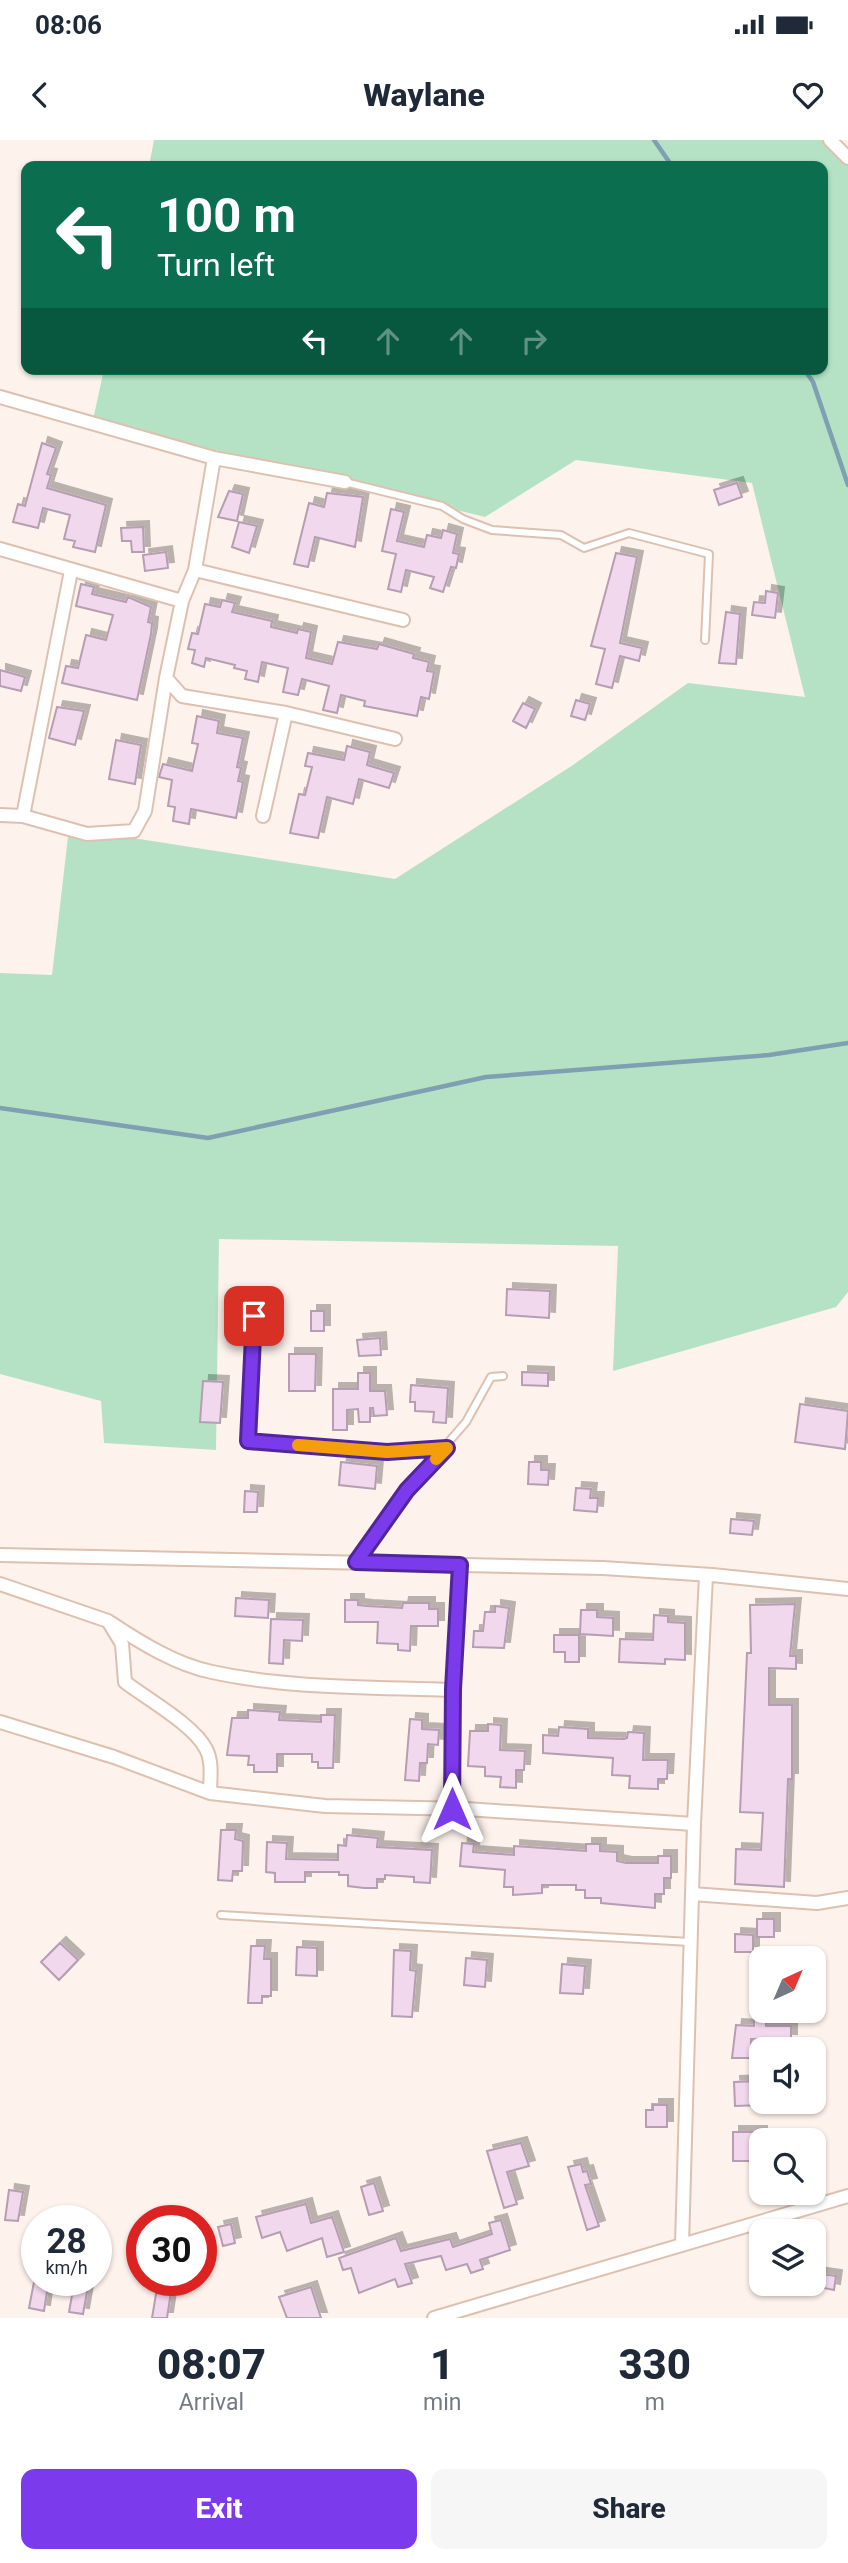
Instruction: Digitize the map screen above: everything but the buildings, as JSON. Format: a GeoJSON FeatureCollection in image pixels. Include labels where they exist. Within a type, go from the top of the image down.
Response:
{"type":"FeatureCollection","features":[{"type":"Feature","properties":{"kind":"street"},"geometry":{"type":"LineString","coordinates":[[830,140],[848,158]]}},
{"type":"Feature","properties":{"kind":"street"},"geometry":{"type":"LineString","coordinates":[[0,397],[214,458],[345,482]]}},
{"type":"Feature","properties":{"kind":"street"},"geometry":{"type":"LineString","coordinates":[[0,815],[23,816],[87,834],[134,831],[145,811],[166,678],[182,601],[195,570],[214,458]]}},
{"type":"Feature","properties":{"kind":"street"},"geometry":{"type":"LineString","coordinates":[[0,550],[182,601]]}},
{"type":"Feature","properties":{"kind":"street"},"geometry":{"type":"LineString","coordinates":[[195,570],[402,620]]}},
{"type":"Feature","properties":{"kind":"street"},"geometry":{"type":"LineString","coordinates":[[23,816],[71,571]]}},
{"type":"Feature","properties":{"kind":"street"},"geometry":{"type":"LineString","coordinates":[[166,678],[183,696],[286,713],[395,739]]}},
{"type":"Feature","properties":{"kind":"street"},"geometry":{"type":"LineString","coordinates":[[263,816],[286,713]]}},
{"type":"Feature","properties":{"kind":"street"},"geometry":{"type":"LineString","coordinates":[[0,1555],[356,1562],[706,1574],[848,1589]]}},
{"type":"Feature","properties":{"kind":"street"},"geometry":{"type":"LineString","coordinates":[[452,1809],[453,1689],[460,1565]]}},
{"type":"Feature","properties":{"kind":"street"},"geometry":{"type":"LineString","coordinates":[[682,2245],[694,1824],[706,1574]]}},
{"type":"Feature","properties":{"kind":"street"},"geometry":{"type":"LineString","coordinates":[[0,1584],[108,1621],[144,1645],[211,1672],[328,1686],[453,1689]]}},
{"type":"Feature","properties":{"kind":"street"},"geometry":{"type":"LineString","coordinates":[[108,1621],[122,1644],[125,1682],[195,1735],[207,1750],[211,1768],[209,1793]]}},
{"type":"Feature","properties":{"kind":"street"},"geometry":{"type":"LineString","coordinates":[[0,1722],[114,1757],[209,1793],[325,1806],[452,1809],[694,1824]]}},
{"type":"Feature","properties":{"kind":"street"},"geometry":{"type":"LineString","coordinates":[[692,1894],[817,1903],[848,1898]]}},
{"type":"Feature","properties":{"kind":"street"},"geometry":{"type":"LineString","coordinates":[[434,2318],[848,2196]]}},
{"type":"Feature","properties":{"kind":"lane"},"geometry":{"type":"LineString","coordinates":[[345,482],[442,506],[463,519],[492,530],[561,535],[584,548],[629,533],[709,554],[705,640]]}},
{"type":"Feature","properties":{"kind":"lane"},"geometry":{"type":"LineString","coordinates":[[254,1316],[248,1441],[387,1452],[447,1448]]}},
{"type":"Feature","properties":{"kind":"lane"},"geometry":{"type":"LineString","coordinates":[[356,1562],[407,1490],[447,1448],[466,1422],[491,1377],[503,1376]]}},
{"type":"Feature","properties":{"kind":"lane"},"geometry":{"type":"LineString","coordinates":[[221,1915],[690,1942]]}},
{"type":"Feature","properties":{"kind":"green space"},"geometry":{"type":"Polygon","coordinates":[[[154,140],[822,140],[848,164],[848,1292],[836,1307],[613,1371],[618,1246],[219,1239],[216,1450],[104,1443],[101,1401],[0,1374],[0,973],[52,975],[69,828],[395,879],[573,765],[688,683],[805,697],[752,483],[576,460],[485,517],[93,420],[103,375],[828,375],[828,161],[150,161],[154,140]]]}},
{"type":"Feature","properties":{"kind":"waterway"},"geometry":{"type":"LineString","coordinates":[[654,140],[669,161]]}},
{"type":"Feature","properties":{"kind":"waterway"},"geometry":{"type":"LineString","coordinates":[[808,375],[813,382],[848,485]]}},
{"type":"Feature","properties":{"kind":"waterway"},"geometry":{"type":"LineString","coordinates":[[0,1108],[208,1138],[486,1077],[769,1055],[848,1043]]}},
{"type":"Feature","properties":{"kind":"slow traffic"},"geometry":{"type":"LineString","coordinates":[[298,1445],[387,1452],[447,1448],[436,1459]]}},
{"type":"Feature","properties":{"kind":"route"},"geometry":{"type":"LineString","coordinates":[[254,1316],[248,1441],[387,1452],[447,1448],[407,1490],[356,1562],[460,1565],[453,1689],[452,1809]]}}]}
